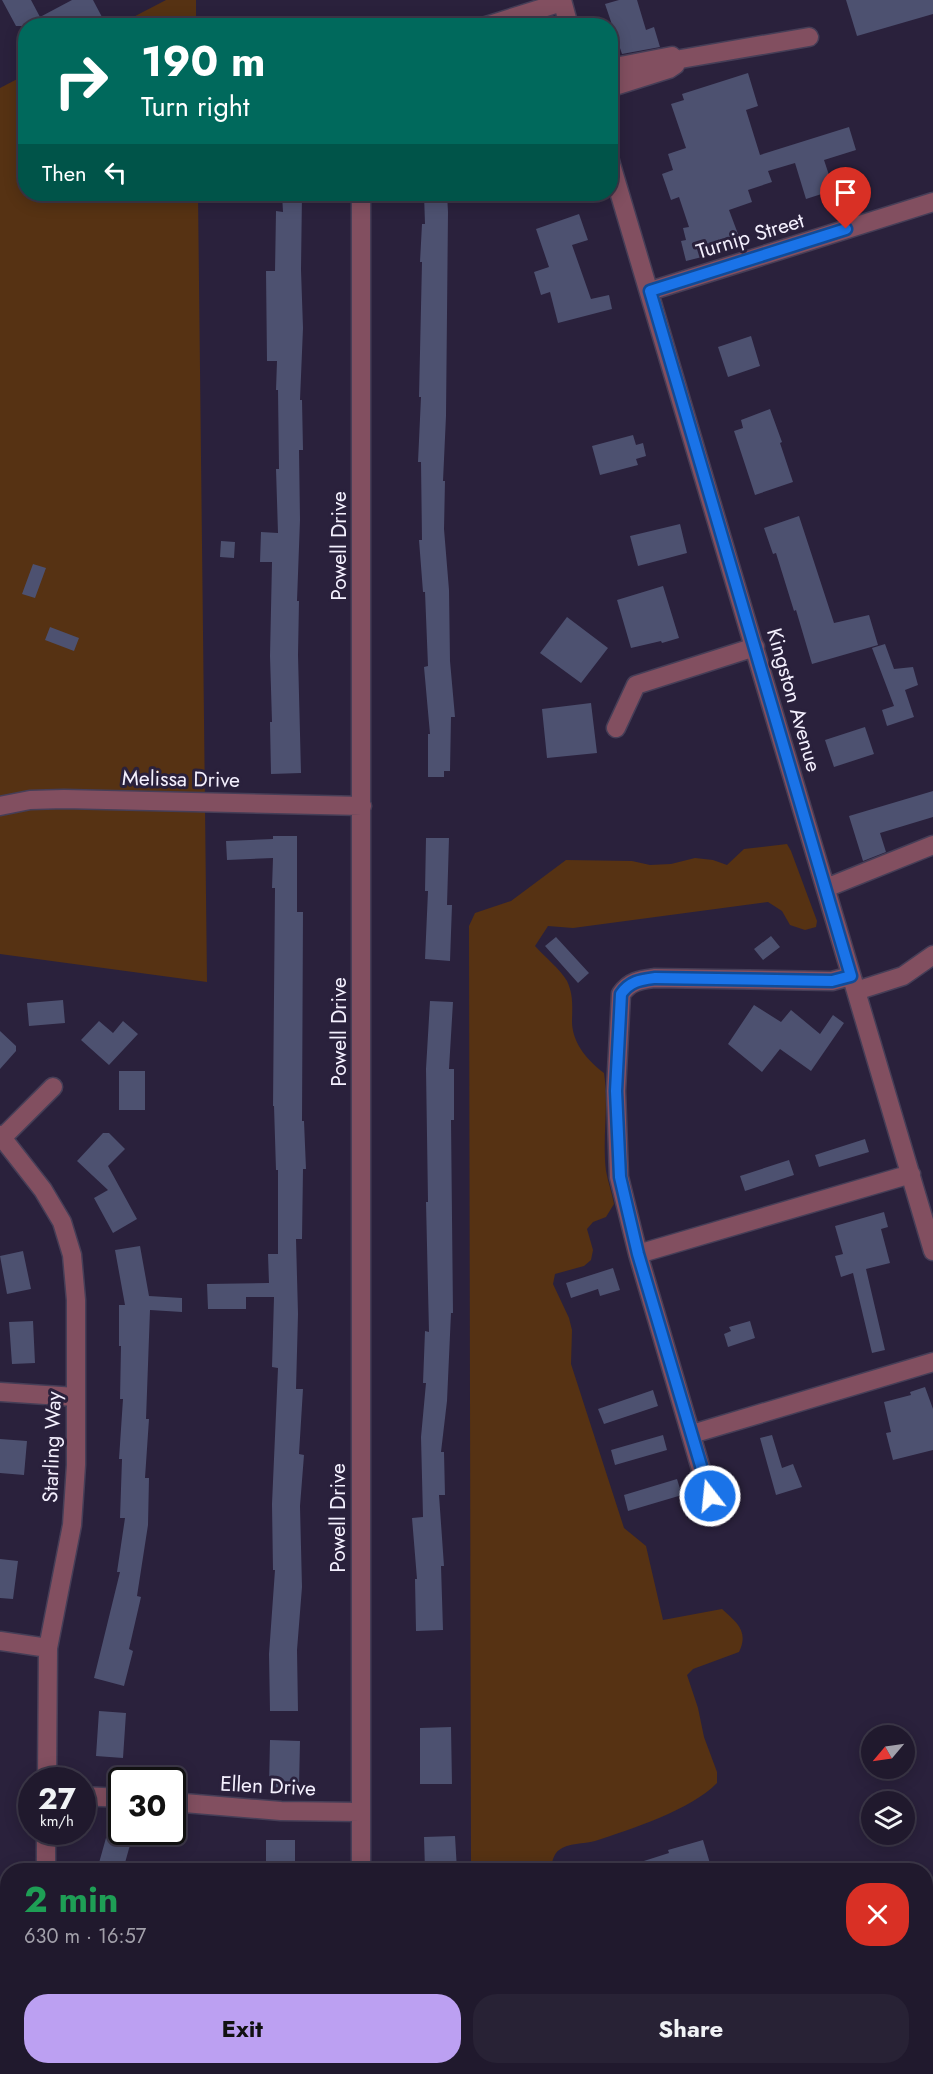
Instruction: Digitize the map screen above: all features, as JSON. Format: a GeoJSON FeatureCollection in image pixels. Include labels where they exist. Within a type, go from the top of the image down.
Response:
{"type":"FeatureCollection","features":[{"type":"Feature","properties":{"kind":"street"},"geometry":{"type":"LineString","coordinates":[[510,18],[562,1],[567,18]]}},
{"type":"Feature","properties":{"kind":"street"},"geometry":{"type":"LineString","coordinates":[[618,67],[672,57],[675,60],[809,37]]}},
{"type":"Feature","properties":{"kind":"street"},"geometry":{"type":"LineString","coordinates":[[618,84],[669,69],[675,65],[675,60]]}},
{"type":"Feature","properties":{"kind":"street","name":"Kingston Avenue"},"geometry":{"type":"LineString","coordinates":[[618,187],[933,1251]]}},
{"type":"Feature","properties":{"kind":"street","name":"Powell Drive"},"geometry":{"type":"LineString","coordinates":[[361,201],[361,1863]]}},
{"type":"Feature","properties":{"kind":"street","name":"Turnip Street"},"geometry":{"type":"LineString","coordinates":[[650,291],[933,202]]}},
{"type":"Feature","properties":{"kind":"street"},"geometry":{"type":"LineString","coordinates":[[616,728],[636,685],[755,647]]}},
{"type":"Feature","properties":{"kind":"street","name":"Melissa Drive"},"geometry":{"type":"LineString","coordinates":[[0,806],[30,800],[64,799],[362,806]]}},
{"type":"Feature","properties":{"kind":"street"},"geometry":{"type":"LineString","coordinates":[[826,888],[933,845]]}},
{"type":"Feature","properties":{"kind":"street"},"geometry":{"type":"LineString","coordinates":[[715,1517],[638,1254],[620,1177],[617,1133],[621,994],[627,986],[638,980],[655,978],[832,981],[854,984],[903,976],[933,955]]}},
{"type":"Feature","properties":{"kind":"street"},"geometry":{"type":"LineString","coordinates":[[1,1136],[53,1087]]}},
{"type":"Feature","properties":{"kind":"street","name":"Starling Way"},"geometry":{"type":"LineString","coordinates":[[1,1136],[43,1190],[62,1222],[72,1255],[76,1300],[76,1465],[72,1525],[48,1648],[47,1767]]}},
{"type":"Feature","properties":{"kind":"street"},"geometry":{"type":"LineString","coordinates":[[638,1254],[911,1174]]}},
{"type":"Feature","properties":{"kind":"street"},"geometry":{"type":"LineString","coordinates":[[692,1434],[933,1362]]}},
{"type":"Feature","properties":{"kind":"street"},"geometry":{"type":"LineString","coordinates":[[0,1392],[76,1397]]}},
{"type":"Feature","properties":{"kind":"street"},"geometry":{"type":"LineString","coordinates":[[0,1641],[48,1648]]}},
{"type":"Feature","properties":{"kind":"street","name":"Ellen Drive"},"geometry":{"type":"LineString","coordinates":[[186,1803],[281,1811],[360,1812]]}},
{"type":"Feature","properties":{"kind":"street"},"geometry":{"type":"LineString","coordinates":[[46,1845],[46,1863]]}},
{"type":"Feature","properties":{"kind":"shaded area"},"geometry":{"type":"Polygon","coordinates":[[[166,0],[196,0],[196,18],[131,18],[166,0]]]}},
{"type":"Feature","properties":{"kind":"shaded area"},"geometry":{"type":"Polygon","coordinates":[[[18,79],[18,201],[198,201],[207,982],[0,954],[0,88],[18,79]]]}},
{"type":"Feature","properties":{"kind":"shaded area"},"geometry":{"type":"Polygon","coordinates":[[[787,844],[817,921],[816,927],[805,930],[790,925],[782,911],[768,902],[573,928],[548,926],[535,946],[567,981],[572,997],[572,1023],[575,1038],[587,1057],[604,1073],[605,1159],[614,1204],[606,1217],[593,1222],[587,1229],[593,1250],[591,1260],[584,1266],[555,1274],[553,1284],[569,1318],[572,1330],[571,1364],[624,1528],[646,1546],[663,1620],[722,1609],[737,1623],[742,1633],[742,1645],[739,1652],[693,1669],[687,1675],[698,1708],[704,1737],[717,1772],[717,1783],[692,1802],[643,1824],[595,1841],[563,1848],[555,1854],[552,1863],[471,1863],[469,926],[475,913],[511,901],[566,860],[632,861],[650,865],[671,864],[695,858],[713,860],[727,865],[744,849],[787,844]]]}},
{"type":"Feature","properties":{"kind":"building"},"geometry":{"type":"Polygon","coordinates":[[[2,0],[31,0],[40,17],[72,0],[93,0],[102,17],[18,18],[18,26],[2,0]]]}},
{"type":"Feature","properties":{"kind":"building"},"geometry":{"type":"Polygon","coordinates":[[[619,0],[637,0],[646,30],[654,27],[660,47],[622,54],[618,42],[618,18],[610,18],[605,4],[619,0]]]}},
{"type":"Feature","properties":{"kind":"building"},"geometry":{"type":"Polygon","coordinates":[[[846,0],[933,0],[933,14],[857,36],[846,0]]]}},
{"type":"Feature","properties":{"kind":"building"},"geometry":{"type":"Polygon","coordinates":[[[748,73],[758,106],[746,110],[760,155],[849,127],[856,150],[824,160],[834,190],[806,199],[795,163],[768,171],[772,182],[748,190],[752,202],[729,210],[738,234],[712,243],[714,254],[686,261],[681,241],[686,240],[683,228],[689,227],[679,197],[671,200],[662,174],[673,170],[668,154],[686,148],[671,104],[684,100],[682,94],[748,73]]]}},
{"type":"Feature","properties":{"kind":"building"},"geometry":{"type":"Polygon","coordinates":[[[282,201],[302,201],[303,328],[300,400],[302,400],[303,450],[299,450],[300,520],[297,601],[299,601],[301,773],[271,774],[272,562],[260,562],[261,532],[278,533],[276,469],[279,469],[277,361],[267,361],[266,271],[275,271],[276,211],[283,212],[282,201]]]}},
{"type":"Feature","properties":{"kind":"building"},"geometry":{"type":"Polygon","coordinates":[[[424,201],[447,201],[446,416],[443,481],[445,481],[444,529],[449,590],[450,661],[455,717],[451,717],[450,771],[444,771],[444,777],[428,777],[428,734],[430,734],[424,667],[428,666],[425,592],[423,592],[419,540],[422,540],[421,462],[418,462],[421,397],[419,397],[422,262],[420,262],[422,224],[425,224],[424,201]]]}},
{"type":"Feature","properties":{"kind":"building"},"geometry":{"type":"Polygon","coordinates":[[[579,214],[588,240],[572,245],[591,299],[609,295],[612,309],[558,323],[550,292],[541,295],[534,272],[549,267],[536,229],[579,214]]]}},
{"type":"Feature","properties":{"kind":"building"},"geometry":{"type":"Polygon","coordinates":[[[751,336],[760,366],[728,377],[718,347],[751,336]]]}},
{"type":"Feature","properties":{"kind":"building"},"geometry":{"type":"Polygon","coordinates":[[[770,409],[793,482],[755,495],[734,431],[743,428],[741,420],[770,409]]]}},
{"type":"Feature","properties":{"kind":"building"},"geometry":{"type":"Polygon","coordinates":[[[633,435],[636,445],[643,443],[646,456],[636,459],[638,465],[600,475],[592,446],[633,435]]]}},
{"type":"Feature","properties":{"kind":"building"},"geometry":{"type":"Polygon","coordinates":[[[799,516],[834,623],[869,615],[878,645],[812,664],[776,553],[773,554],[764,528],[799,516]]]}},
{"type":"Feature","properties":{"kind":"building"},"geometry":{"type":"Polygon","coordinates":[[[680,524],[687,553],[638,566],[630,536],[680,524]]]}},
{"type":"Feature","properties":{"kind":"building"},"geometry":{"type":"Polygon","coordinates":[[[221,541],[235,542],[234,558],[220,557],[221,541]]]}},
{"type":"Feature","properties":{"kind":"building"},"geometry":{"type":"Polygon","coordinates":[[[33,564],[46,568],[35,598],[22,594],[33,564]]]}},
{"type":"Feature","properties":{"kind":"building"},"geometry":{"type":"Polygon","coordinates":[[[663,586],[679,638],[631,648],[617,600],[663,586]]]}},
{"type":"Feature","properties":{"kind":"building"},"geometry":{"type":"Polygon","coordinates":[[[567,617],[608,648],[581,683],[540,653],[567,617]]]}},
{"type":"Feature","properties":{"kind":"building"},"geometry":{"type":"Polygon","coordinates":[[[50,627],[79,638],[74,651],[45,640],[50,627]]]}},
{"type":"Feature","properties":{"kind":"building"},"geometry":{"type":"Polygon","coordinates":[[[885,644],[894,669],[913,667],[918,685],[905,690],[914,717],[887,726],[882,710],[894,706],[872,648],[885,644]]]}},
{"type":"Feature","properties":{"kind":"building"},"geometry":{"type":"Polygon","coordinates":[[[591,703],[597,753],[547,758],[542,709],[591,703]]]}},
{"type":"Feature","properties":{"kind":"building"},"geometry":{"type":"Polygon","coordinates":[[[865,727],[874,754],[834,767],[825,740],[865,727]]]}},
{"type":"Feature","properties":{"kind":"building"},"geometry":{"type":"Polygon","coordinates":[[[933,791],[933,817],[880,833],[886,852],[863,861],[849,816],[933,791]]]}},
{"type":"Feature","properties":{"kind":"building"},"geometry":{"type":"Polygon","coordinates":[[[273,836],[297,836],[297,912],[303,912],[302,1121],[304,1121],[306,1169],[303,1169],[302,1239],[296,1239],[298,1314],[296,1389],[303,1389],[299,1454],[304,1455],[300,1506],[302,1587],[297,1650],[298,1711],[270,1711],[269,1654],[275,1570],[273,1570],[272,1504],[278,1368],[272,1367],[274,1297],[246,1297],[246,1309],[208,1309],[207,1284],[269,1283],[268,1254],[278,1254],[278,1170],[276,1170],[273,1106],[275,888],[272,888],[273,858],[227,860],[226,841],[273,839],[273,836]]]}},
{"type":"Feature","properties":{"kind":"building"},"geometry":{"type":"Polygon","coordinates":[[[426,838],[449,838],[447,905],[452,905],[450,961],[425,959],[428,891],[425,891],[426,838]]]}},
{"type":"Feature","properties":{"kind":"building"},"geometry":{"type":"Polygon","coordinates":[[[771,936],[780,947],[763,960],[754,949],[771,936]]]}},
{"type":"Feature","properties":{"kind":"building"},"geometry":{"type":"Polygon","coordinates":[[[556,937],[589,973],[578,983],[545,946],[556,937]]]}},
{"type":"Feature","properties":{"kind":"building"},"geometry":{"type":"Polygon","coordinates":[[[63,1000],[65,1023],[29,1026],[27,1003],[63,1000]]]}},
{"type":"Feature","properties":{"kind":"building"},"geometry":{"type":"Polygon","coordinates":[[[430,1001],[453,1002],[449,1069],[454,1069],[454,1120],[451,1120],[453,1313],[451,1313],[447,1401],[441,1452],[444,1452],[445,1495],[439,1495],[444,1566],[441,1566],[443,1630],[416,1631],[415,1579],[417,1579],[412,1518],[423,1517],[421,1437],[426,1383],[423,1383],[425,1331],[429,1332],[426,1069],[430,1001]]]}},
{"type":"Feature","properties":{"kind":"building"},"geometry":{"type":"Polygon","coordinates":[[[754,1005],[781,1022],[791,1010],[820,1034],[833,1015],[844,1023],[811,1071],[780,1049],[762,1072],[728,1044],[754,1005]]]}},
{"type":"Feature","properties":{"kind":"building"},"geometry":{"type":"Polygon","coordinates":[[[99,1021],[113,1033],[123,1021],[138,1034],[109,1065],[81,1040],[99,1021]]]}},
{"type":"Feature","properties":{"kind":"building"},"geometry":{"type":"Polygon","coordinates":[[[0,1031],[16,1046],[16,1051],[0,1069],[0,1031]]]}},
{"type":"Feature","properties":{"kind":"building"},"geometry":{"type":"Polygon","coordinates":[[[119,1071],[145,1071],[145,1110],[119,1110],[119,1071]]]}},
{"type":"Feature","properties":{"kind":"building"},"geometry":{"type":"Polygon","coordinates":[[[103,1133],[109,1133],[125,1149],[108,1166],[137,1219],[113,1233],[94,1198],[108,1190],[77,1161],[103,1133]]]}},
{"type":"Feature","properties":{"kind":"building"},"geometry":{"type":"Polygon","coordinates":[[[865,1139],[869,1152],[819,1167],[815,1155],[865,1139]]]}},
{"type":"Feature","properties":{"kind":"building"},"geometry":{"type":"Polygon","coordinates":[[[789,1160],[794,1175],[745,1191],[740,1176],[789,1160]]]}},
{"type":"Feature","properties":{"kind":"building"},"geometry":{"type":"Polygon","coordinates":[[[884,1212],[888,1227],[881,1229],[890,1263],[866,1269],[885,1350],[872,1353],[853,1273],[841,1277],[835,1256],[843,1254],[835,1226],[884,1212]]]}},
{"type":"Feature","properties":{"kind":"building"},"geometry":{"type":"Polygon","coordinates":[[[140,1246],[149,1296],[182,1298],[182,1312],[150,1310],[146,1419],[149,1419],[145,1478],[149,1478],[148,1525],[137,1596],[141,1597],[129,1649],[133,1651],[124,1686],[94,1678],[120,1572],[117,1572],[125,1518],[120,1518],[122,1459],[119,1459],[123,1399],[120,1399],[119,1305],[125,1305],[115,1250],[140,1246]]]}},
{"type":"Feature","properties":{"kind":"building"},"geometry":{"type":"Polygon","coordinates":[[[23,1251],[31,1289],[7,1294],[0,1256],[23,1251]]]}},
{"type":"Feature","properties":{"kind":"building"},"geometry":{"type":"Polygon","coordinates":[[[613,1268],[620,1290],[600,1296],[598,1289],[571,1298],[566,1283],[613,1268]]]}},
{"type":"Feature","properties":{"kind":"building"},"geometry":{"type":"Polygon","coordinates":[[[33,1321],[35,1363],[12,1364],[9,1322],[33,1321]]]}},
{"type":"Feature","properties":{"kind":"building"},"geometry":{"type":"Polygon","coordinates":[[[750,1321],[755,1338],[728,1347],[724,1334],[731,1331],[729,1327],[750,1321]]]}},
{"type":"Feature","properties":{"kind":"building"},"geometry":{"type":"Polygon","coordinates":[[[925,1387],[933,1409],[933,1450],[893,1460],[886,1433],[891,1432],[884,1402],[911,1395],[910,1392],[925,1387]]]}},
{"type":"Feature","properties":{"kind":"building"},"geometry":{"type":"Polygon","coordinates":[[[653,1390],[658,1406],[604,1424],[598,1409],[653,1390]]]}},
{"type":"Feature","properties":{"kind":"building"},"geometry":{"type":"Polygon","coordinates":[[[663,1435],[667,1450],[615,1465],[611,1450],[663,1435]]]}},
{"type":"Feature","properties":{"kind":"building"},"geometry":{"type":"Polygon","coordinates":[[[772,1435],[782,1468],[793,1464],[802,1487],[776,1495],[760,1438],[772,1435]]]}},
{"type":"Feature","properties":{"kind":"building"},"geometry":{"type":"Polygon","coordinates":[[[0,1439],[27,1441],[24,1475],[0,1473],[0,1439]]]}},
{"type":"Feature","properties":{"kind":"building"},"geometry":{"type":"Polygon","coordinates":[[[677,1479],[682,1495],[628,1511],[624,1495],[677,1479]]]}},
{"type":"Feature","properties":{"kind":"building"},"geometry":{"type":"Polygon","coordinates":[[[0,1559],[18,1561],[13,1599],[0,1598],[0,1559]]]}},
{"type":"Feature","properties":{"kind":"building"},"geometry":{"type":"Polygon","coordinates":[[[99,1711],[126,1713],[123,1758],[96,1756],[99,1711]]]}},
{"type":"Feature","properties":{"kind":"building"},"geometry":{"type":"Polygon","coordinates":[[[451,1727],[452,1784],[420,1784],[420,1728],[451,1727]]]}},
{"type":"Feature","properties":{"kind":"building"},"geometry":{"type":"Polygon","coordinates":[[[270,1740],[300,1741],[299,1788],[269,1787],[270,1740]]]}},
{"type":"Feature","properties":{"kind":"building"},"geometry":{"type":"Polygon","coordinates":[[[455,1836],[457,1863],[425,1863],[424,1837],[455,1836]]]}},
{"type":"Feature","properties":{"kind":"building"},"geometry":{"type":"Polygon","coordinates":[[[106,1838],[108,1845],[130,1845],[125,1863],[99,1863],[106,1838]]]}},
{"type":"Feature","properties":{"kind":"building"},"geometry":{"type":"Polygon","coordinates":[[[266,1840],[295,1840],[295,1863],[266,1863],[266,1840]]]}},
{"type":"Feature","properties":{"kind":"building"},"geometry":{"type":"Polygon","coordinates":[[[703,1840],[710,1863],[638,1863],[669,1853],[668,1850],[703,1840]]]}},
{"type":"Feature","properties":{"kind":"route"},"geometry":{"type":"LineString","coordinates":[[710,1496],[638,1254],[620,1177],[616,1091],[621,994],[627,986],[638,980],[655,978],[832,981],[851,976],[650,291],[846,229]]}}]}
